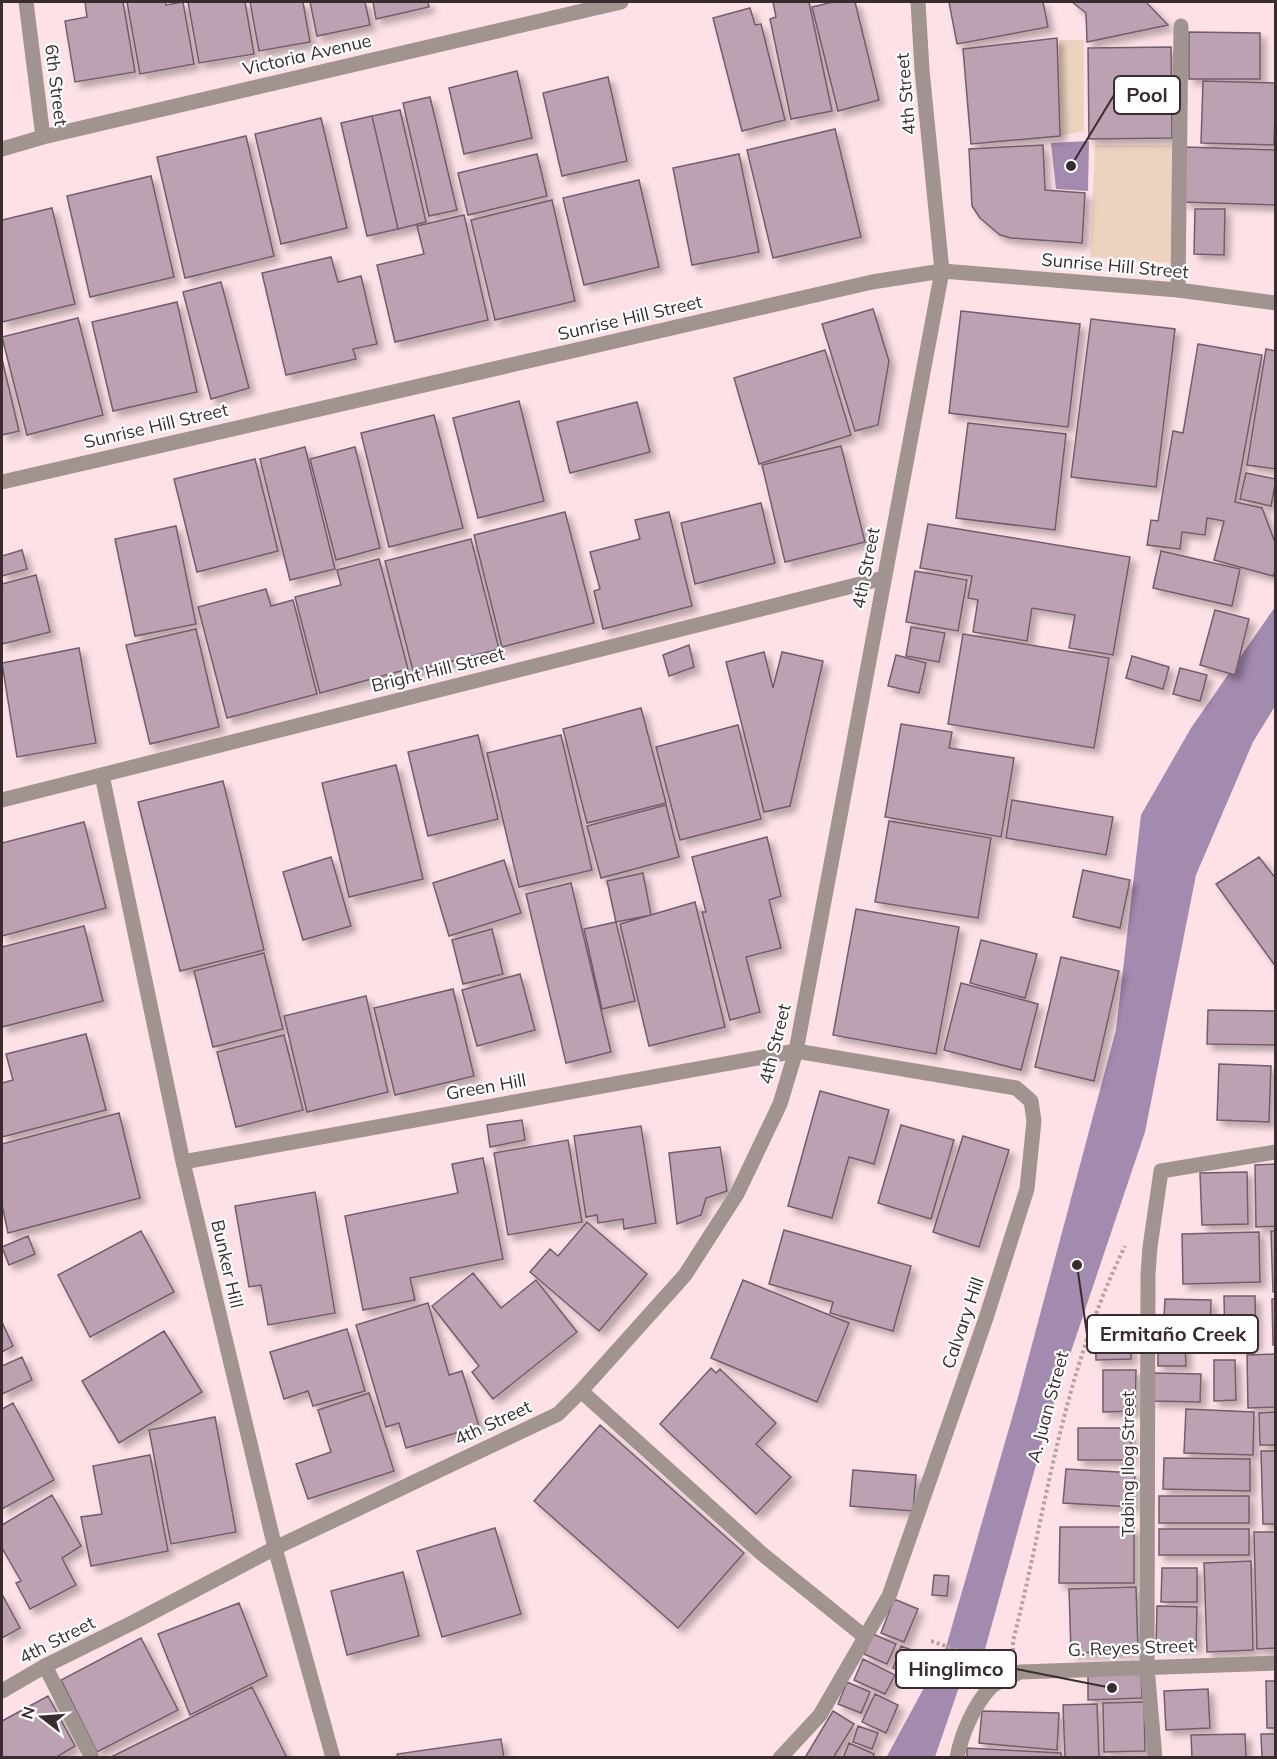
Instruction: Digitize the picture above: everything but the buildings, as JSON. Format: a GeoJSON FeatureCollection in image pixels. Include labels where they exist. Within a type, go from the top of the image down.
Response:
{"type":"FeatureCollection","features":[{"type":"Feature","properties":{"kind":"street","name":"6th Street"},"geometry":{"type":"LineString","coordinates":[[26,2],[43,137]]}},
{"type":"Feature","properties":{"kind":"street","name":"Victoria Avenue"},"geometry":{"type":"LineString","coordinates":[[2,149],[43,137],[588,5],[621,2]]}},
{"type":"Feature","properties":{"kind":"street","name":"4th Street"},"geometry":{"type":"LineString","coordinates":[[2,1691],[45,1666],[275,1548],[558,1414],[685,1275],[737,1194],[780,1104],[796,1051],[942,271],[922,70],[918,2]]}},
{"type":"Feature","properties":{"kind":"street"},"geometry":{"type":"LineString","coordinates":[[1178,290],[1181,26]]}},
{"type":"Feature","properties":{"kind":"street","name":"Sunrise Hill Street"},"geometry":{"type":"LineString","coordinates":[[2,482],[872,282],[942,271],[1178,290],[1275,303]]}},
{"type":"Feature","properties":{"kind":"street","name":"Bright Hill Street"},"geometry":{"type":"LineString","coordinates":[[2,800],[884,578]]}},
{"type":"Feature","properties":{"kind":"street","name":"Bunker Hill"},"geometry":{"type":"LineString","coordinates":[[102,775],[183,1162],[275,1548],[333,1758]]}},
{"type":"Feature","properties":{"kind":"street","name":"Green Hill"},"geometry":{"type":"LineString","coordinates":[[183,1162],[796,1051]]}},
{"type":"Feature","properties":{"kind":"street","name":"Calvary Hill"},"geometry":{"type":"LineString","coordinates":[[780,1758],[820,1715],[889,1596],[986,1318],[1027,1189],[1034,1121],[1030,1101],[1016,1088],[796,1051]]}},
{"type":"Feature","properties":{"kind":"street","name":"Tabing Ilog Street"},"geometry":{"type":"LineString","coordinates":[[1155,1758],[1147,1667],[1148,1274],[1161,1171],[1275,1152]]}},
{"type":"Feature","properties":{"kind":"street"},"geometry":{"type":"LineString","coordinates":[[581,1391],[761,1553],[865,1637]]}},
{"type":"Feature","properties":{"kind":"street","name":"G. Reyes Street"},"geometry":{"type":"LineString","coordinates":[[957,1758],[971,1716],[991,1687],[1020,1672],[1275,1663]]}},
{"type":"Feature","properties":{"kind":"street"},"geometry":{"type":"LineString","coordinates":[[45,1666],[92,1758]]}},
{"type":"Feature","properties":{"kind":"path","name":"A. Juan Street"},"geometry":{"type":"LineString","coordinates":[[1020,1672],[1014,1657],[1013,1641],[1052,1468],[1080,1361],[1113,1270],[1128,1241]]}},
{"type":"Feature","properties":{"kind":"path"},"geometry":{"type":"LineString","coordinates":[[932,1641],[992,1662]]}},
{"type":"Feature","properties":{"kind":"shaded area"},"geometry":{"type":"Polygon","coordinates":[[[1059,40],[1084,40],[1084,131],[1060,136],[1059,40]]]}},
{"type":"Feature","properties":{"kind":"shaded area"},"geometry":{"type":"Polygon","coordinates":[[[1089,141],[1088,191],[1056,189],[1051,143],[1089,141]]]}},
{"type":"Feature","properties":{"kind":"shaded area"},"geometry":{"type":"Polygon","coordinates":[[[1095,145],[1173,145],[1171,263],[1090,257],[1095,145]]]}},
{"type":"Feature","properties":{"kind":"shaded area"},"geometry":{"type":"Polygon","coordinates":[[[1275,607],[1275,706],[1253,742],[1196,875],[1145,1132],[1050,1414],[984,1653],[958,1690],[935,1757],[886,1758],[946,1647],[1018,1397],[1116,1030],[1141,815],[1191,728],[1275,607]]]}},
{"type":"Feature","properties":{"kind":"place","name":"Pool"},"geometry":{"type":"Point","coordinates":[1071,166]}},
{"type":"Feature","properties":{"kind":"place","name":"Ermitaño Creek"},"geometry":{"type":"Point","coordinates":[1077,1265]}},
{"type":"Feature","properties":{"kind":"place","name":"Hinglimco"},"geometry":{"type":"Point","coordinates":[1112,1688]}}]}
